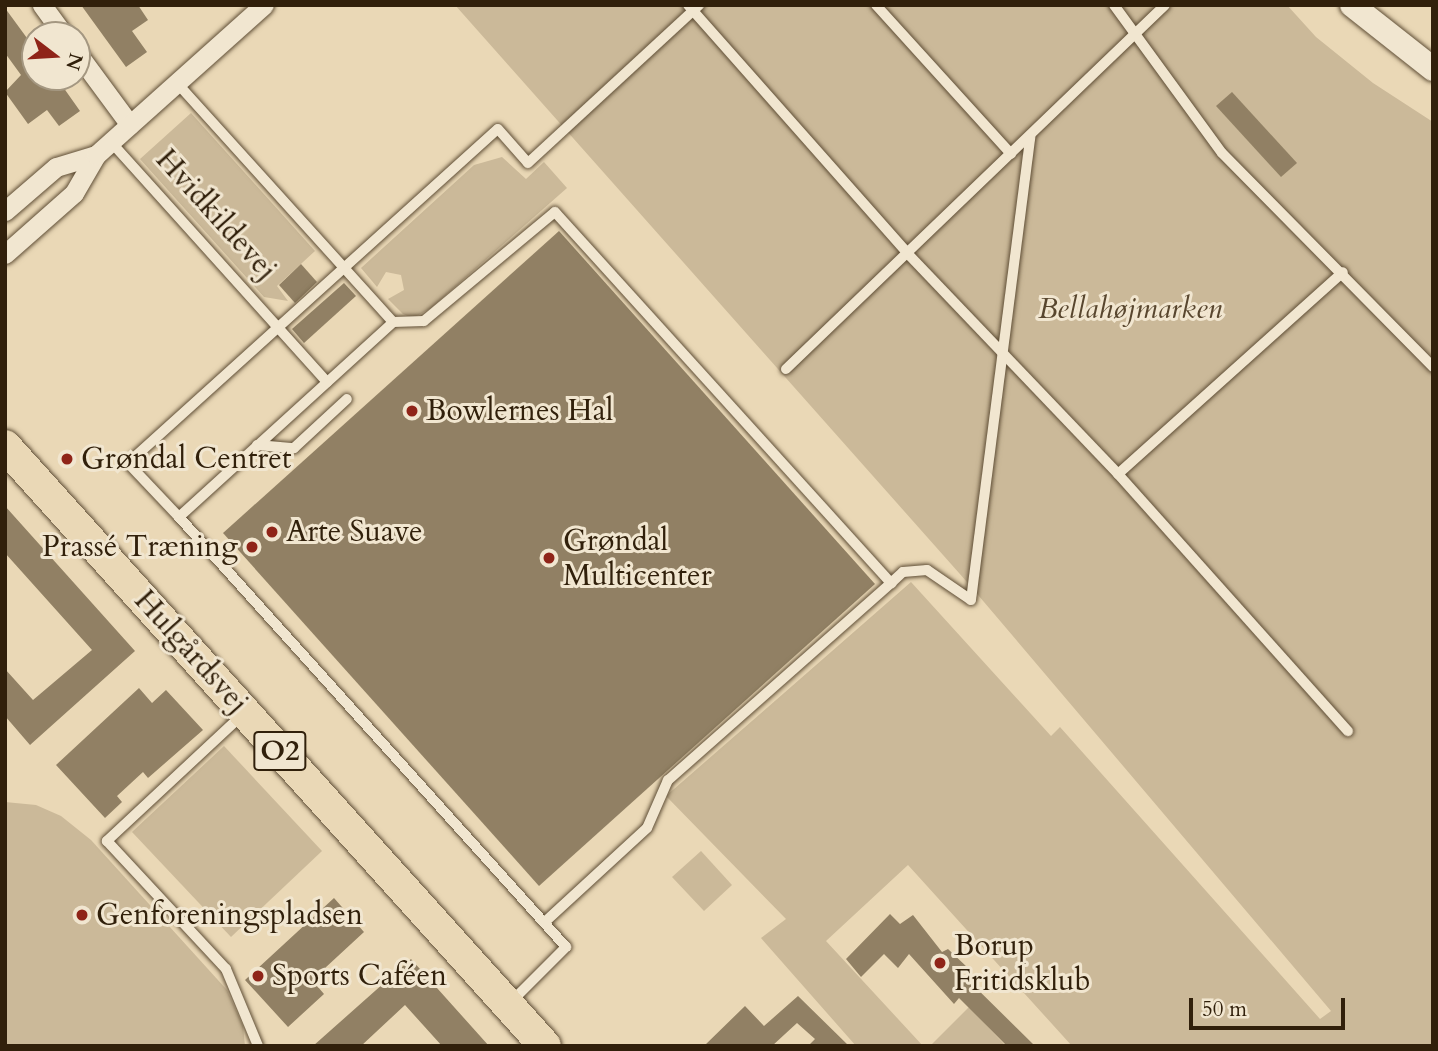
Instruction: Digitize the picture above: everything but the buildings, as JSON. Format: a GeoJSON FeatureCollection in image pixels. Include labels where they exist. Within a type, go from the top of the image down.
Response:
{"type":"FeatureCollection","features":[{"type":"Feature","properties":{"kind":"main road","name":"Hulgårdsvej"},"geometry":{"type":"LineString","coordinates":[[5,446],[545,1046]]}},
{"type":"Feature","properties":{"kind":"street"},"geometry":{"type":"LineString","coordinates":[[42,5],[54,21]]}},
{"type":"Feature","properties":{"kind":"street","name":"Hvidkildevej"},"geometry":{"type":"LineString","coordinates":[[5,254],[74,193],[96,155],[264,5]]}},
{"type":"Feature","properties":{"kind":"street"},"geometry":{"type":"LineString","coordinates":[[1352,5],[1433,69]]}},
{"type":"Feature","properties":{"kind":"street"},"geometry":{"type":"LineString","coordinates":[[91,72],[130,125]]}},
{"type":"Feature","properties":{"kind":"street","name":"Hvidkildevej"},"geometry":{"type":"LineString","coordinates":[[5,211],[56,167],[96,155]]}},
{"type":"Feature","properties":{"kind":"lane"},"geometry":{"type":"LineString","coordinates":[[876,5],[1011,154]]}},
{"type":"Feature","properties":{"kind":"lane"},"geometry":{"type":"LineString","coordinates":[[1114,5],[1137,32],[1222,153],[1343,272],[1433,367]]}},
{"type":"Feature","properties":{"kind":"lane"},"geometry":{"type":"LineString","coordinates":[[786,369],[909,256],[1166,5]]}},
{"type":"Feature","properties":{"kind":"lane"},"geometry":{"type":"LineString","coordinates":[[508,1005],[566,947],[546,920],[128,463],[498,129],[528,163],[694,7],[909,256],[1003,351],[1118,474],[1348,732]]}},
{"type":"Feature","properties":{"kind":"lane","name":"Hvidkildevej"},"geometry":{"type":"LineString","coordinates":[[177,83],[393,322]]}},
{"type":"Feature","properties":{"kind":"lane"},"geometry":{"type":"LineString","coordinates":[[546,920],[648,828],[668,780],[903,572],[927,569],[971,600],[1030,137]]}},
{"type":"Feature","properties":{"kind":"lane","name":"Hvidkildevej"},"geometry":{"type":"LineString","coordinates":[[111,142],[327,382]]}},
{"type":"Feature","properties":{"kind":"lane"},"geometry":{"type":"LineString","coordinates":[[179,517],[393,322],[424,321],[555,212],[891,583]]}},
{"type":"Feature","properties":{"kind":"lane"},"geometry":{"type":"LineString","coordinates":[[1118,474],[1343,272]]}},
{"type":"Feature","properties":{"kind":"lane"},"geometry":{"type":"LineString","coordinates":[[257,445],[294,448],[347,399]]}},
{"type":"Feature","properties":{"kind":"lane"},"geometry":{"type":"LineString","coordinates":[[245,712],[107,841],[226,969],[258,1046]]}},
{"type":"Feature","properties":{"kind":"green space","name":"Bellahøjmarken"},"geometry":{"type":"Polygon","coordinates":[[[455,5],[1287,5],[1316,37],[1373,83],[1433,122],[1433,1046],[1072,1046],[908,865],[826,941],[923,1046],[856,1046],[761,938],[786,919],[666,796],[911,582],[1051,736],[1060,727],[1320,1019],[1331,1011],[967,582],[455,5]]]}},
{"type":"Feature","properties":{"kind":"green space"},"geometry":{"type":"Polygon","coordinates":[[[191,113],[315,251],[277,286],[288,301],[264,297],[140,159],[191,113]]]}},
{"type":"Feature","properties":{"kind":"green space"},"geometry":{"type":"Polygon","coordinates":[[[502,157],[526,179],[544,162],[567,188],[431,308],[413,318],[403,314],[388,299],[404,290],[401,275],[386,272],[377,287],[361,268],[474,165],[502,157]]]}},
{"type":"Feature","properties":{"kind":"green space"},"geometry":{"type":"Polygon","coordinates":[[[224,746],[322,851],[231,937],[132,832],[224,746]]]}},
{"type":"Feature","properties":{"kind":"green space","name":"Genforeningspladsen"},"geometry":{"type":"Polygon","coordinates":[[[5,802],[36,805],[61,816],[91,840],[227,990],[243,1026],[245,1046],[5,1046],[5,802]]]}},
{"type":"Feature","properties":{"kind":"green space"},"geometry":{"type":"Polygon","coordinates":[[[701,851],[732,885],[704,911],[672,877],[701,851]]]}},
{"type":"Feature","properties":{"kind":"green space"},"geometry":{"type":"Polygon","coordinates":[[[969,1007],[1006,1046],[930,1046],[969,1007]]]}},
{"type":"Feature","properties":{"kind":"place","name":"Bowlernes Hal"},"geometry":{"type":"Point","coordinates":[412,411]}},
{"type":"Feature","properties":{"kind":"place","name":"Grøndal Centret"},"geometry":{"type":"Point","coordinates":[67,459]}},
{"type":"Feature","properties":{"kind":"place","name":"Arte Suave"},"geometry":{"type":"Point","coordinates":[272,532]}},
{"type":"Feature","properties":{"kind":"place","name":"Prassé Træning"},"geometry":{"type":"Point","coordinates":[252,547]}},
{"type":"Feature","properties":{"kind":"place","name":"Grøndal Multicenter"},"geometry":{"type":"Point","coordinates":[549,558]}},
{"type":"Feature","properties":{"kind":"place","name":"Genforeningspladsen"},"geometry":{"type":"Point","coordinates":[82,915]}},
{"type":"Feature","properties":{"kind":"place","name":"Borup Fritidsklub"},"geometry":{"type":"Point","coordinates":[940,963]}},
{"type":"Feature","properties":{"kind":"place","name":"Sports Caféen"},"geometry":{"type":"Point","coordinates":[258,976]}}]}
